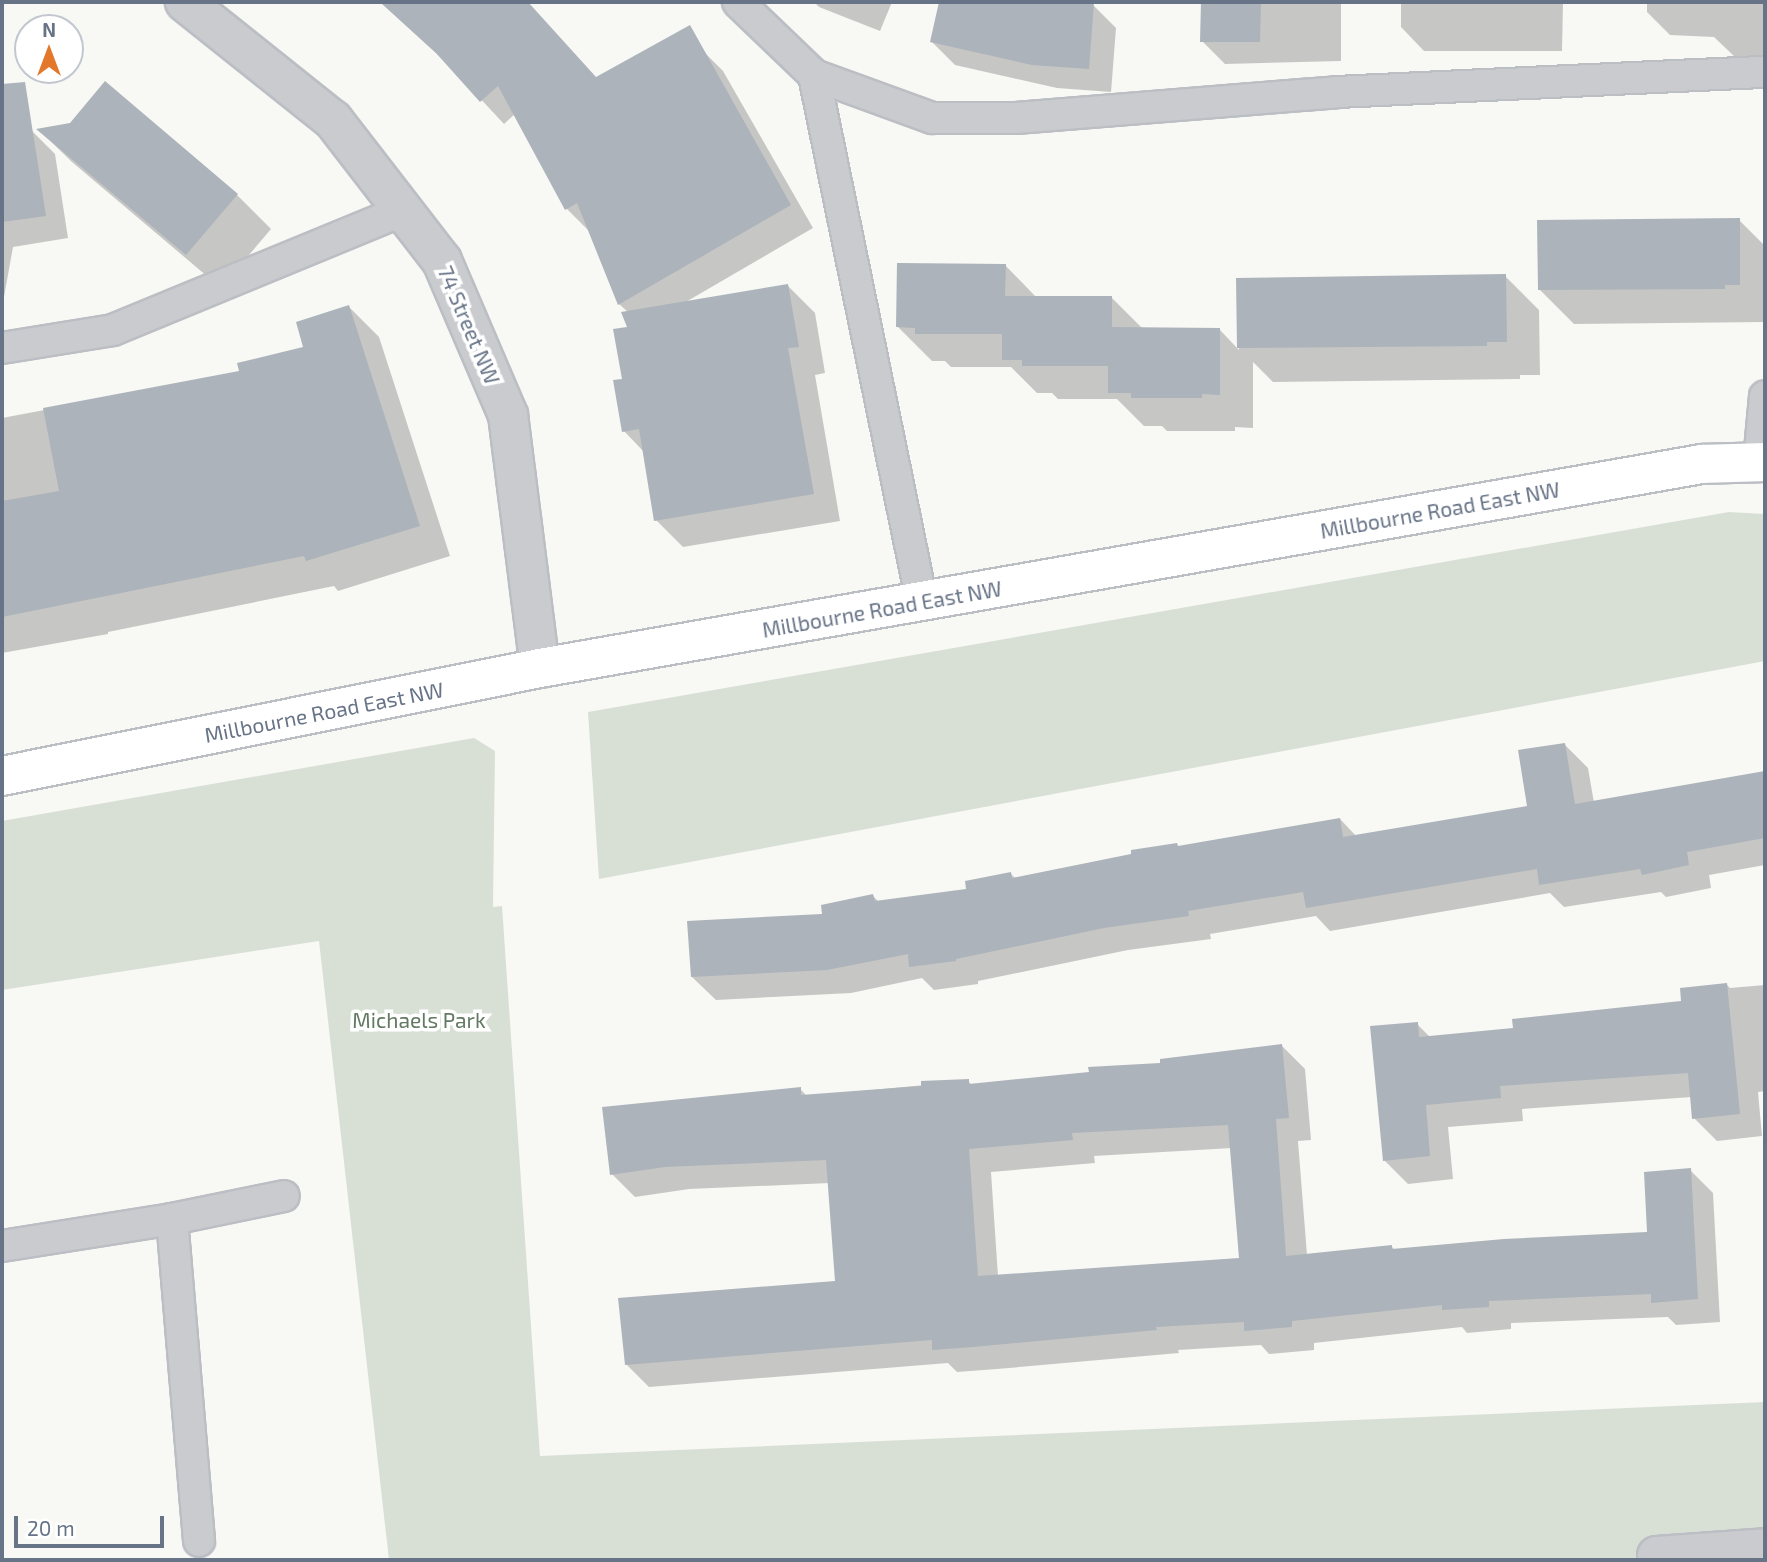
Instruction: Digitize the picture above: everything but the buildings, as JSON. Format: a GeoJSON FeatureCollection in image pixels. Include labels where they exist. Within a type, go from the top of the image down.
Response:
{"type":"FeatureCollection","features":[{"type":"Feature","properties":{"kind":"street","name":"74 Street NW"},"geometry":{"type":"LineString","coordinates":[[185,2],[333,120],[442,261],[508,415],[540,668]]}},
{"type":"Feature","properties":{"kind":"street","name":"Millbourne Road East NW"},"geometry":{"type":"LineString","coordinates":[[2,776],[540,668],[1702,464],[1762,461]]}},
{"type":"Feature","properties":{"kind":"street"},"geometry":{"type":"LineString","coordinates":[[1657,1560],[1657,1556],[1765,1548]]}},
{"type":"Feature","properties":{"kind":"lane"},"geometry":{"type":"LineString","coordinates":[[738,2],[814,75],[932,118],[1016,118],[1337,92],[1765,72]]}},
{"type":"Feature","properties":{"kind":"lane"},"geometry":{"type":"LineString","coordinates":[[814,75],[922,602]]}},
{"type":"Feature","properties":{"kind":"lane"},"geometry":{"type":"LineString","coordinates":[[2,348],[113,330],[404,210]]}},
{"type":"Feature","properties":{"kind":"lane"},"geometry":{"type":"LineString","coordinates":[[1762,461],[1765,396]]}},
{"type":"Feature","properties":{"kind":"lane"},"geometry":{"type":"LineString","coordinates":[[2,1245],[172,1219],[284,1196]]}},
{"type":"Feature","properties":{"kind":"lane"},"geometry":{"type":"LineString","coordinates":[[172,1219],[199,1541]]}},
{"type":"Feature","properties":{"kind":"green space"},"geometry":{"type":"Polygon","coordinates":[[[1729,512],[1765,514],[1765,661],[599,879],[588,712],[1729,512]]]}},
{"type":"Feature","properties":{"kind":"green space","name":"Michaels Park"},"geometry":{"type":"Polygon","coordinates":[[[474,738],[495,751],[493,907],[502,906],[540,1456],[1765,1402],[1765,1560],[389,1560],[319,941],[2,990],[2,821],[474,738]]]}}]}
